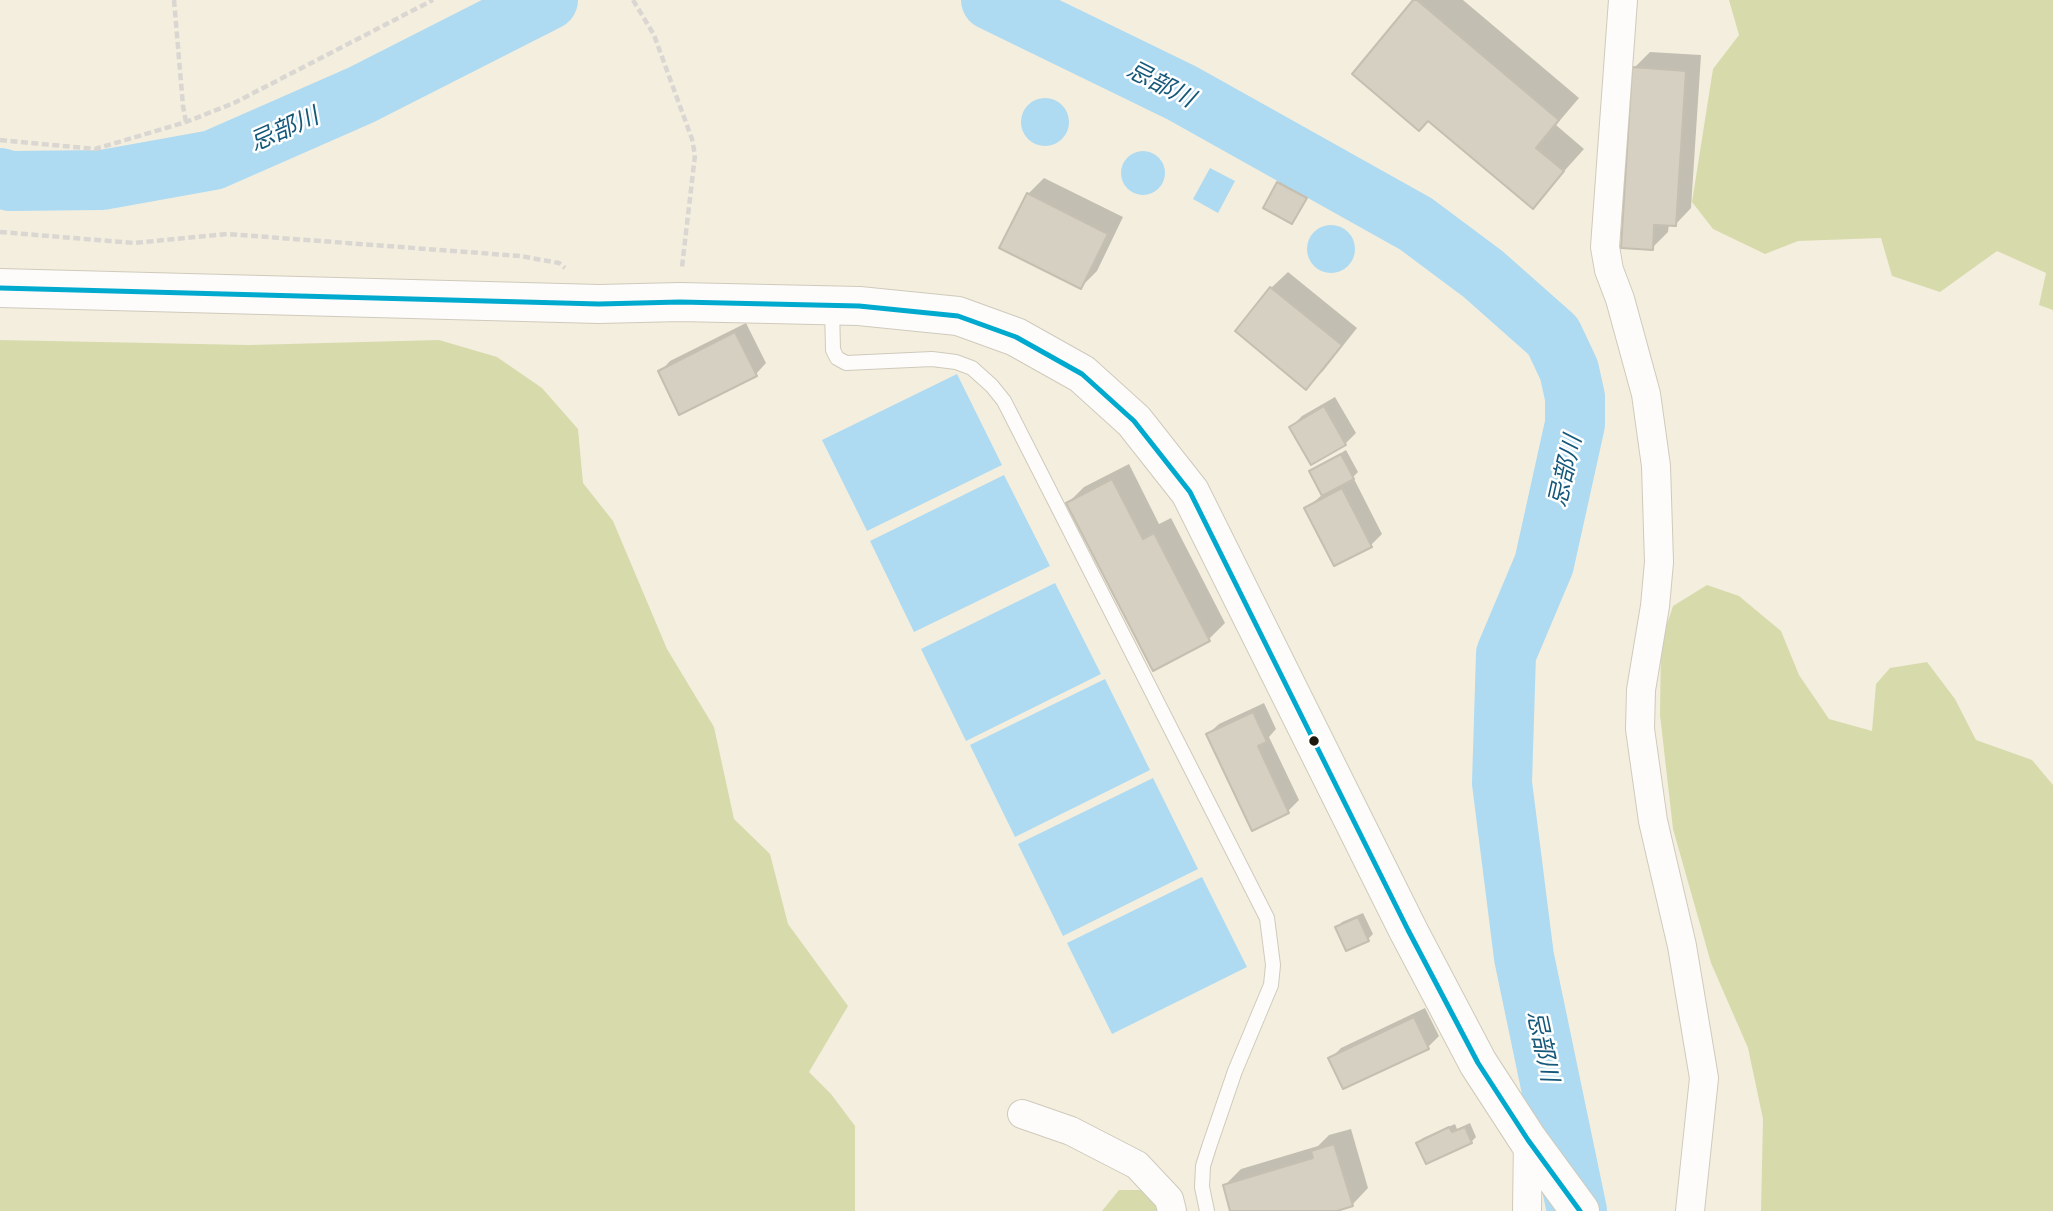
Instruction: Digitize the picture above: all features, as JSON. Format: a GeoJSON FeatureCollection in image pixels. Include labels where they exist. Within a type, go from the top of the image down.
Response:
{"type":"FeatureCollection","features":[{"type":"Feature","properties":{"kind":"main road"},"geometry":{"type":"LineString","coordinates":[[0,288],[599,304],[680,302],[832,306],[958,316],[1016,337],[1082,374],[1134,421],[1190,492],[1408,930],[1478,1063],[1528,1140],[1580,1211]]}},
{"type":"Feature","properties":{"kind":"street"},"geometry":{"type":"LineString","coordinates":[[1623,0],[1605,247],[1609,270],[1620,299],[1646,394],[1656,466],[1659,562],[1655,606],[1641,690],[1640,729],[1644,773],[1682,946],[1704,1079],[1690,1211]]}},
{"type":"Feature","properties":{"kind":"street"},"geometry":{"type":"LineString","coordinates":[[1022,1114],[1071,1131],[1137,1165],[1169,1199],[1172,1211]]}},
{"type":"Feature","properties":{"kind":"street"},"geometry":{"type":"LineString","coordinates":[[1527,1211],[1528,1140]]}},
{"type":"Feature","properties":{"kind":"lane"},"geometry":{"type":"LineString","coordinates":[[832,306],[833,350],[837,358],[846,363],[932,359],[956,362],[972,368],[1004,401],[1266,918],[1273,965],[1272,985],[1235,1071],[1203,1166],[1202,1187],[1207,1211]]}},
{"type":"Feature","properties":{"kind":"path"},"geometry":{"type":"LineString","coordinates":[[174,0],[186,122]]}},
{"type":"Feature","properties":{"kind":"path"},"geometry":{"type":"LineString","coordinates":[[0,140],[95,149],[186,122],[234,103],[433,0]]}},
{"type":"Feature","properties":{"kind":"path"},"geometry":{"type":"LineString","coordinates":[[633,0],[654,35],[687,123],[695,155],[680,302]]}},
{"type":"Feature","properties":{"kind":"path"},"geometry":{"type":"LineString","coordinates":[[0,232],[134,243],[227,234],[520,256],[559,263]]}},
{"type":"Feature","properties":{"kind":"green space"},"geometry":{"type":"Polygon","coordinates":[[[1729,0],[2053,0],[2053,310],[2039,305],[2046,273],[1997,251],[1940,292],[1892,276],[1881,238],[1798,241],[1765,254],[1713,229],[1692,202],[1713,69],[1739,35],[1729,0]]]}},
{"type":"Feature","properties":{"kind":"green space"},"geometry":{"type":"Polygon","coordinates":[[[0,340],[249,345],[439,340],[497,357],[542,388],[578,429],[583,483],[613,521],[667,649],[714,727],[734,819],[770,854],[788,924],[848,1006],[809,1072],[831,1094],[855,1126],[855,1211],[0,1211],[0,340]]]}},
{"type":"Feature","properties":{"kind":"green space"},"geometry":{"type":"Polygon","coordinates":[[[1707,585],[1739,596],[1781,631],[1799,675],[1829,719],[1872,731],[1876,684],[1890,668],[1927,662],[1955,699],[1976,740],[2032,760],[2053,785],[2053,1211],[1761,1211],[1763,1119],[1748,1048],[1711,963],[1673,829],[1660,715],[1661,642],[1673,606],[1707,585]]]}},
{"type":"Feature","properties":{"kind":"green space"},"geometry":{"type":"Polygon","coordinates":[[[1119,1190],[1162,1190],[1173,1211],[1102,1211],[1119,1190]]]}},
{"type":"Feature","properties":{"kind":"water"},"geometry":{"type":"Polygon","coordinates":[[[1045,98],[1062,105],[1069,122],[1062,139],[1045,146],[1028,139],[1021,122],[1028,105],[1045,98]]]}},
{"type":"Feature","properties":{"kind":"water"},"geometry":{"type":"Polygon","coordinates":[[[1143,151],[1159,157],[1165,173],[1159,189],[1143,195],[1127,189],[1121,173],[1127,157],[1143,151]]]}},
{"type":"Feature","properties":{"kind":"water"},"geometry":{"type":"Polygon","coordinates":[[[1210,168],[1235,181],[1218,213],[1193,199],[1210,168]]]}},
{"type":"Feature","properties":{"kind":"water"},"geometry":{"type":"Polygon","coordinates":[[[1331,225],[1348,232],[1355,249],[1348,266],[1331,273],[1314,266],[1307,249],[1314,232],[1331,225]]]}},
{"type":"Feature","properties":{"kind":"water"},"geometry":{"type":"Polygon","coordinates":[[[957,374],[1002,465],[867,531],[822,440],[957,374]]]}},
{"type":"Feature","properties":{"kind":"water"},"geometry":{"type":"Polygon","coordinates":[[[1004,475],[1050,566],[914,632],[870,541],[1004,475]]]}},
{"type":"Feature","properties":{"kind":"water"},"geometry":{"type":"Polygon","coordinates":[[[1055,583],[1101,674],[966,741],[921,649],[1055,583]]]}},
{"type":"Feature","properties":{"kind":"water"},"geometry":{"type":"Polygon","coordinates":[[[1105,679],[1150,770],[1015,837],[970,745],[1105,679]]]}},
{"type":"Feature","properties":{"kind":"water"},"geometry":{"type":"Polygon","coordinates":[[[1153,778],[1198,869],[1063,936],[1018,844],[1153,778]]]}},
{"type":"Feature","properties":{"kind":"water"},"geometry":{"type":"Polygon","coordinates":[[[1202,877],[1247,967],[1112,1034],[1067,943],[1202,877]]]}},
{"type":"Feature","properties":{"kind":"building"},"geometry":{"type":"Polygon","coordinates":[[[1413,0],[1417,0],[1559,120],[1536,148],[1564,171],[1533,209],[1428,121],[1419,131],[1352,74],[1413,0]]]}},
{"type":"Feature","properties":{"kind":"building"},"geometry":{"type":"Polygon","coordinates":[[[1632,67],[1686,71],[1676,226],[1654,225],[1653,250],[1621,248],[1632,67]]]}},
{"type":"Feature","properties":{"kind":"building"},"geometry":{"type":"Polygon","coordinates":[[[1277,182],[1307,198],[1292,224],[1263,208],[1277,182]]]}},
{"type":"Feature","properties":{"kind":"building"},"geometry":{"type":"Polygon","coordinates":[[[1027,193],[1108,234],[1081,289],[999,248],[1027,193]]]}},
{"type":"Feature","properties":{"kind":"building"},"geometry":{"type":"Polygon","coordinates":[[[1270,287],[1342,345],[1306,390],[1235,331],[1270,287]]]}},
{"type":"Feature","properties":{"kind":"building"},"geometry":{"type":"Polygon","coordinates":[[[735,332],[757,376],[679,415],[658,371],[735,332]]]}},
{"type":"Feature","properties":{"kind":"building"},"geometry":{"type":"Polygon","coordinates":[[[1324,406],[1346,445],[1311,465],[1289,427],[1324,406]]]}},
{"type":"Feature","properties":{"kind":"building"},"geometry":{"type":"Polygon","coordinates":[[[1341,454],[1354,479],[1322,496],[1309,471],[1341,454]]]}},
{"type":"Feature","properties":{"kind":"building"},"geometry":{"type":"Polygon","coordinates":[[[1112,479],[1143,539],[1154,533],[1210,641],[1153,671],[1066,503],[1112,479]]]}},
{"type":"Feature","properties":{"kind":"building"},"geometry":{"type":"Polygon","coordinates":[[[1342,488],[1372,547],[1334,566],[1304,508],[1342,488]]]}},
{"type":"Feature","properties":{"kind":"building"},"geometry":{"type":"Polygon","coordinates":[[[1253,712],[1267,742],[1258,746],[1289,813],[1252,831],[1206,734],[1253,712]]]}},
{"type":"Feature","properties":{"kind":"building"},"geometry":{"type":"Polygon","coordinates":[[[1358,917],[1369,941],[1346,951],[1335,927],[1358,917]]]}},
{"type":"Feature","properties":{"kind":"building"},"geometry":{"type":"Polygon","coordinates":[[[1414,1017],[1429,1049],[1343,1089],[1328,1058],[1414,1017]]]}},
{"type":"Feature","properties":{"kind":"building"},"geometry":{"type":"Polygon","coordinates":[[[1449,1127],[1452,1132],[1465,1127],[1472,1143],[1426,1164],[1416,1143],[1449,1127]]]}},
{"type":"Feature","properties":{"kind":"building"},"geometry":{"type":"Polygon","coordinates":[[[1334,1144],[1353,1206],[1337,1211],[1230,1211],[1223,1185],[1313,1158],[1311,1151],[1334,1144]]]}},
{"type":"Feature","properties":{"kind":"waterway","name":"忌部川"},"geometry":{"type":"LineString","coordinates":[[0,178],[10,181],[102,180],[213,160],[361,95],[548,0]]}},
{"type":"Feature","properties":{"kind":"waterway","name":"忌部川"},"geometry":{"type":"LineString","coordinates":[[991,0],[1182,93],[1416,224],[1483,274],[1553,336],[1569,370],[1575,397],[1575,424],[1544,564],[1506,654],[1502,783],[1524,957],[1577,1211]]}},
{"type":"Feature","properties":{"kind":"transit line"},"geometry":{"type":"LineString","coordinates":[[0,288],[599,304],[680,302],[859,306],[958,316],[1016,337],[1082,374],[1134,421],[1190,492],[1408,930],[1478,1063],[1528,1140],[1580,1211]]}}]}
